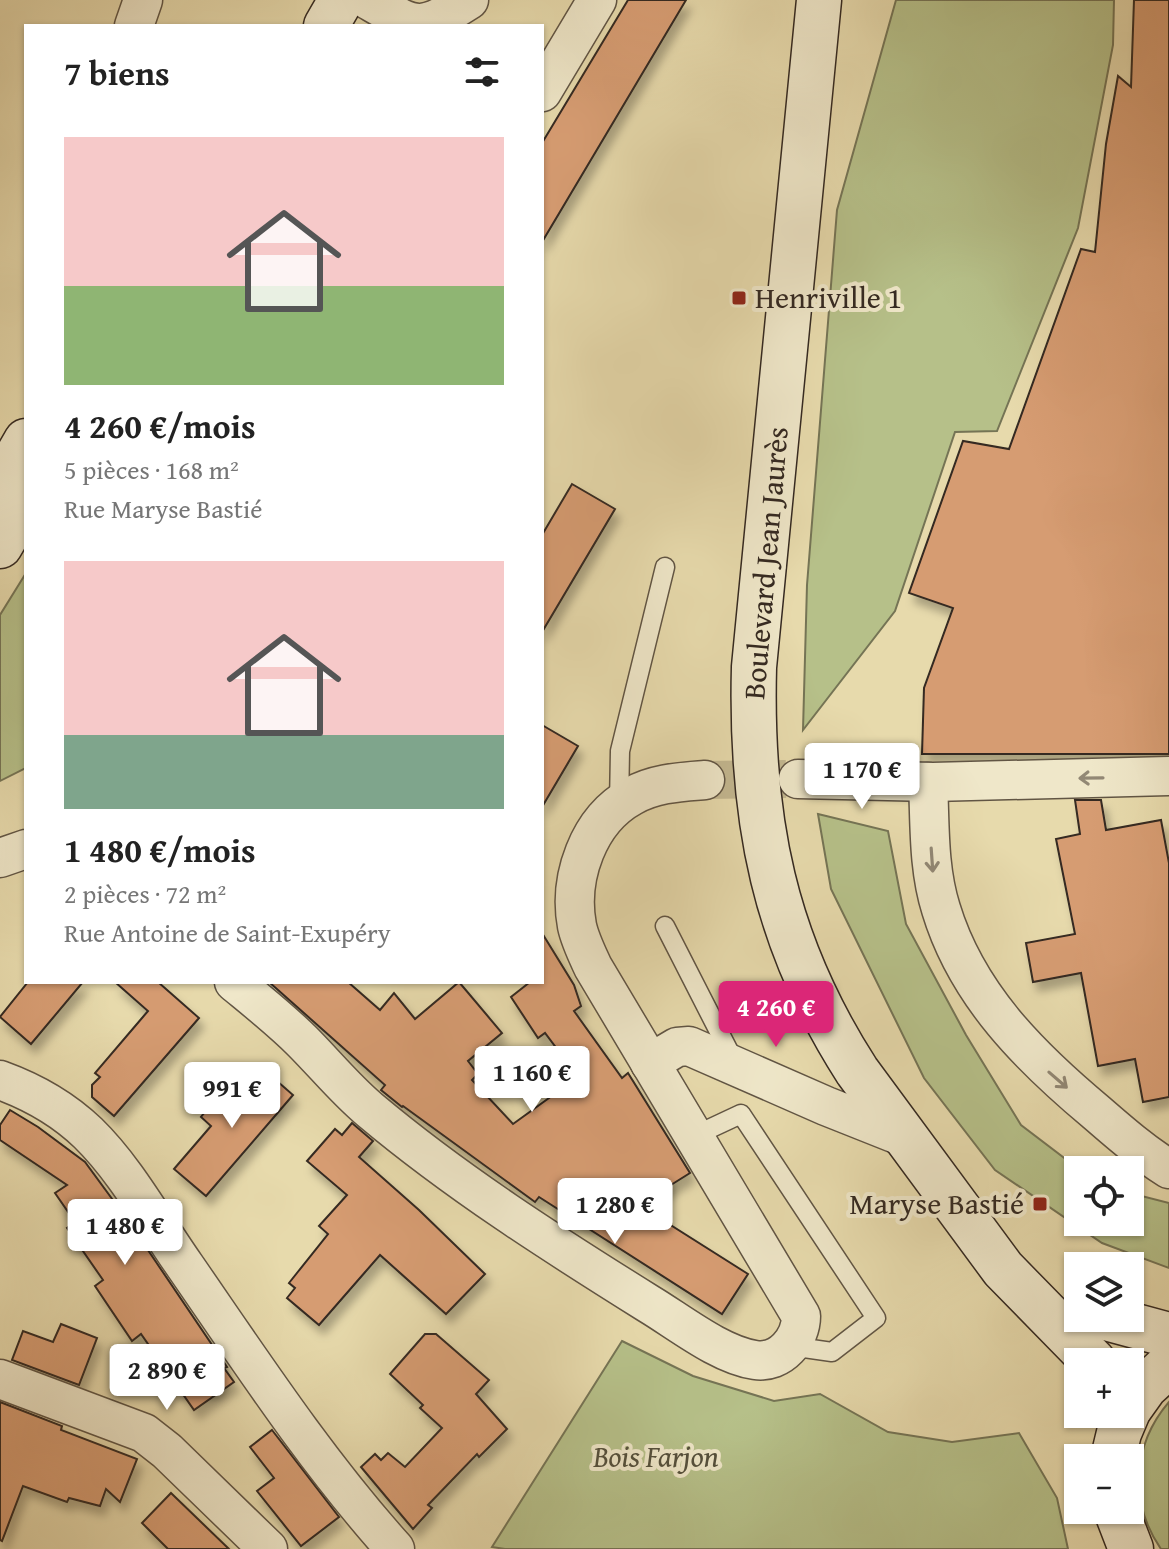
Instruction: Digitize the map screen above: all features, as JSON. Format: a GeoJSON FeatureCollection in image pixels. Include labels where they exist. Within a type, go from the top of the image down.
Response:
{"type":"FeatureCollection","features":[{"type":"Feature","properties":{"kind":"main road"},"geometry":{"type":"LineString","coordinates":[[327,24],[341,0]]}},
{"type":"Feature","properties":{"kind":"main road","name":"Boulevard Jean Jaurès"},"geometry":{"type":"LineString","coordinates":[[819,0],[753,687],[755,747],[765,840],[790,942],[814,998],[836,1037],[1003,1269],[1080,1348]]}},
{"type":"Feature","properties":{"kind":"main road"},"geometry":{"type":"LineString","coordinates":[[0,469],[24,442]]}},
{"type":"Feature","properties":{"kind":"main road"},"geometry":{"type":"LineString","coordinates":[[0,486],[24,444]]}},
{"type":"Feature","properties":{"kind":"main road"},"geometry":{"type":"LineString","coordinates":[[0,546],[24,505]]}},
{"type":"Feature","properties":{"kind":"main road","name":"Boulevard Jean Jaurès"},"geometry":{"type":"LineString","coordinates":[[909,1139],[1017,1252],[1064,1291]]}},
{"type":"Feature","properties":{"kind":"main road"},"geometry":{"type":"LineString","coordinates":[[1144,1328],[1169,1335]]}},
{"type":"Feature","properties":{"kind":"main road"},"geometry":{"type":"LineString","coordinates":[[1144,1389],[1169,1365]]}},
{"type":"Feature","properties":{"kind":"main road"},"geometry":{"type":"LineString","coordinates":[[1121,1524],[1131,1549]]}},
{"type":"Feature","properties":{"kind":"street"},"geometry":{"type":"LineString","coordinates":[[135,24],[143,0]]}},
{"type":"Feature","properties":{"kind":"street"},"geometry":{"type":"LineString","coordinates":[[368,0],[401,19],[424,24],[439,19],[469,0]]}},
{"type":"Feature","properties":{"kind":"street"},"geometry":{"type":"LineString","coordinates":[[544,89],[597,0]]}},
{"type":"Feature","properties":{"kind":"street"},"geometry":{"type":"LineString","coordinates":[[798,779],[928,782],[1169,776]]}},
{"type":"Feature","properties":{"kind":"street"},"geometry":{"type":"LineString","coordinates":[[236,984],[291,1030],[370,1110],[491,1202],[550,1242],[730,1352],[755,1360],[768,1360],[790,1346],[801,1326],[801,1316],[593,967],[577,927],[575,896],[581,861],[596,831],[619,805],[631,797],[658,786],[705,780]]}},
{"type":"Feature","properties":{"kind":"street"},"geometry":{"type":"LineString","coordinates":[[928,782],[933,877],[953,943],[974,981],[1024,1048],[1049,1073],[1130,1141],[1169,1169]]}},
{"type":"Feature","properties":{"kind":"street"},"geometry":{"type":"LineString","coordinates":[[0,858],[24,850]]}},
{"type":"Feature","properties":{"kind":"street"},"geometry":{"type":"LineString","coordinates":[[650,1063],[677,1047],[689,1046],[909,1139]]}},
{"type":"Feature","properties":{"kind":"street"},"geometry":{"type":"LineString","coordinates":[[0,1080],[58,1109],[102,1147],[301,1433],[350,1498],[395,1549]]}},
{"type":"Feature","properties":{"kind":"street"},"geometry":{"type":"LineString","coordinates":[[0,1379],[144,1433],[167,1451],[268,1549]]}},
{"type":"Feature","properties":{"kind":"lane"},"geometry":{"type":"LineString","coordinates":[[619,805],[620,751],[665,567]]}},
{"type":"Feature","properties":{"kind":"lane"},"geometry":{"type":"LineString","coordinates":[[665,926],[736,1065]]}},
{"type":"Feature","properties":{"kind":"lane"},"geometry":{"type":"LineString","coordinates":[[694,1136],[741,1114],[876,1318],[832,1352],[790,1346]]}},
{"type":"Feature","properties":{"kind":"green space"},"geometry":{"type":"Polygon","coordinates":[[[896,0],[1114,0],[1113,45],[1078,228],[997,431],[955,432],[895,611],[803,730],[807,585],[837,210],[896,0]]]}},
{"type":"Feature","properties":{"kind":"green space"},"geometry":{"type":"Polygon","coordinates":[[[24,576],[24,769],[0,781],[0,615],[24,576]]]}},
{"type":"Feature","properties":{"kind":"green space"},"geometry":{"type":"Polygon","coordinates":[[[818,814],[888,831],[906,924],[966,1035],[1021,1125],[1064,1158],[1064,1217],[995,1170],[924,1078],[831,889],[818,814]]]}},
{"type":"Feature","properties":{"kind":"green space"},"geometry":{"type":"Polygon","coordinates":[[[1144,1197],[1169,1203],[1169,1268],[1144,1259],[1144,1252],[1126,1252],[1092,1236],[1144,1236],[1144,1197]]]}},
{"type":"Feature","properties":{"kind":"green space","name":"Bois Farjon"},"geometry":{"type":"Polygon","coordinates":[[[622,1341],[693,1376],[774,1401],[820,1394],[888,1432],[952,1442],[1019,1433],[1057,1498],[1068,1549],[492,1547],[622,1341]]]}},
{"type":"Feature","properties":{"kind":"green space"},"geometry":{"type":"Polygon","coordinates":[[[1169,1402],[1169,1549],[1161,1549],[1144,1513],[1144,1449],[1157,1419],[1169,1402]]]}},
{"type":"Feature","properties":{"kind":"building"},"geometry":{"type":"Polygon","coordinates":[[[628,0],[686,0],[544,239],[544,140],[628,0]]]}},
{"type":"Feature","properties":{"kind":"building"},"geometry":{"type":"Polygon","coordinates":[[[1134,0],[1169,0],[1169,754],[922,754],[924,688],[953,608],[909,593],[963,441],[1009,449],[1081,249],[1095,252],[1106,144],[1118,76],[1131,87],[1134,0]]]}},
{"type":"Feature","properties":{"kind":"building"},"geometry":{"type":"Polygon","coordinates":[[[572,484],[615,509],[544,629],[544,532],[572,484]]]}},
{"type":"Feature","properties":{"kind":"building"},"geometry":{"type":"Polygon","coordinates":[[[544,726],[578,746],[544,804],[544,726]]]}},
{"type":"Feature","properties":{"kind":"building"},"geometry":{"type":"Polygon","coordinates":[[[1075,800],[1101,800],[1106,830],[1161,820],[1169,863],[1169,1097],[1143,1102],[1135,1059],[1098,1066],[1081,973],[1033,982],[1026,943],[1075,934],[1056,839],[1080,834],[1075,800]]]}},
{"type":"Feature","properties":{"kind":"building"},"geometry":{"type":"Polygon","coordinates":[[[544,936],[574,985],[581,1006],[574,1011],[622,1078],[628,1073],[690,1173],[639,1205],[748,1274],[722,1314],[539,1197],[535,1202],[402,1107],[381,1090],[385,1085],[271,984],[350,984],[380,1010],[394,993],[415,1019],[457,984],[461,984],[502,1033],[468,1061],[478,1074],[472,1080],[513,1124],[578,1077],[545,1033],[538,1038],[511,997],[527,984],[544,984],[544,936]]]}},
{"type":"Feature","properties":{"kind":"building"},"geometry":{"type":"Polygon","coordinates":[[[26,984],[81,984],[31,1044],[0,1017],[26,984]]]}},
{"type":"Feature","properties":{"kind":"building"},"geometry":{"type":"Polygon","coordinates":[[[117,984],[160,984],[199,1018],[114,1116],[92,1097],[92,1085],[100,1077],[95,1073],[148,1011],[117,984]]]}},
{"type":"Feature","properties":{"kind":"building"},"geometry":{"type":"Polygon","coordinates":[[[261,1067],[293,1095],[206,1196],[174,1169],[211,1126],[201,1117],[221,1092],[232,1101],[261,1067]]]}},
{"type":"Feature","properties":{"kind":"building"},"geometry":{"type":"Polygon","coordinates":[[[10,1110],[85,1162],[129,1222],[234,1382],[194,1410],[141,1334],[132,1341],[95,1286],[103,1280],[67,1228],[75,1222],[55,1193],[67,1185],[0,1140],[0,1125],[10,1110]]]}},
{"type":"Feature","properties":{"kind":"building"},"geometry":{"type":"Polygon","coordinates":[[[352,1123],[373,1141],[359,1157],[485,1274],[446,1314],[380,1255],[319,1325],[287,1298],[295,1288],[289,1283],[328,1234],[319,1226],[347,1195],[307,1161],[335,1129],[342,1135],[352,1123]]]}},
{"type":"Feature","properties":{"kind":"building"},"geometry":{"type":"Polygon","coordinates":[[[61,1324],[97,1338],[79,1385],[12,1360],[23,1331],[53,1342],[61,1324]]]}},
{"type":"Feature","properties":{"kind":"building"},"geometry":{"type":"Polygon","coordinates":[[[425,1334],[436,1334],[489,1380],[476,1394],[507,1429],[479,1457],[477,1454],[428,1505],[432,1508],[413,1529],[361,1467],[375,1454],[381,1460],[388,1453],[405,1467],[442,1428],[390,1374],[425,1334]]]}},
{"type":"Feature","properties":{"kind":"building"},"geometry":{"type":"Polygon","coordinates":[[[0,1402],[62,1426],[61,1430],[137,1459],[120,1502],[106,1489],[100,1506],[69,1498],[67,1502],[23,1486],[0,1540],[0,1402]]]}},
{"type":"Feature","properties":{"kind":"building"},"geometry":{"type":"Polygon","coordinates":[[[272,1430],[339,1517],[301,1546],[257,1491],[274,1478],[250,1447],[272,1430]]]}},
{"type":"Feature","properties":{"kind":"building"},"geometry":{"type":"Polygon","coordinates":[[[171,1493],[229,1549],[168,1549],[142,1523],[171,1493]]]}},
{"type":"Feature","properties":{"kind":"tunnel"},"geometry":{"type":"LineString","coordinates":[[705,780],[786,779]]}},
{"type":"Feature","properties":{"kind":"place","name":"Henriville 1"},"geometry":{"type":"Point","coordinates":[739,298]}},
{"type":"Feature","properties":{"kind":"place","name":"Maryse Bastié"},"geometry":{"type":"Point","coordinates":[1040,1204]}}]}
